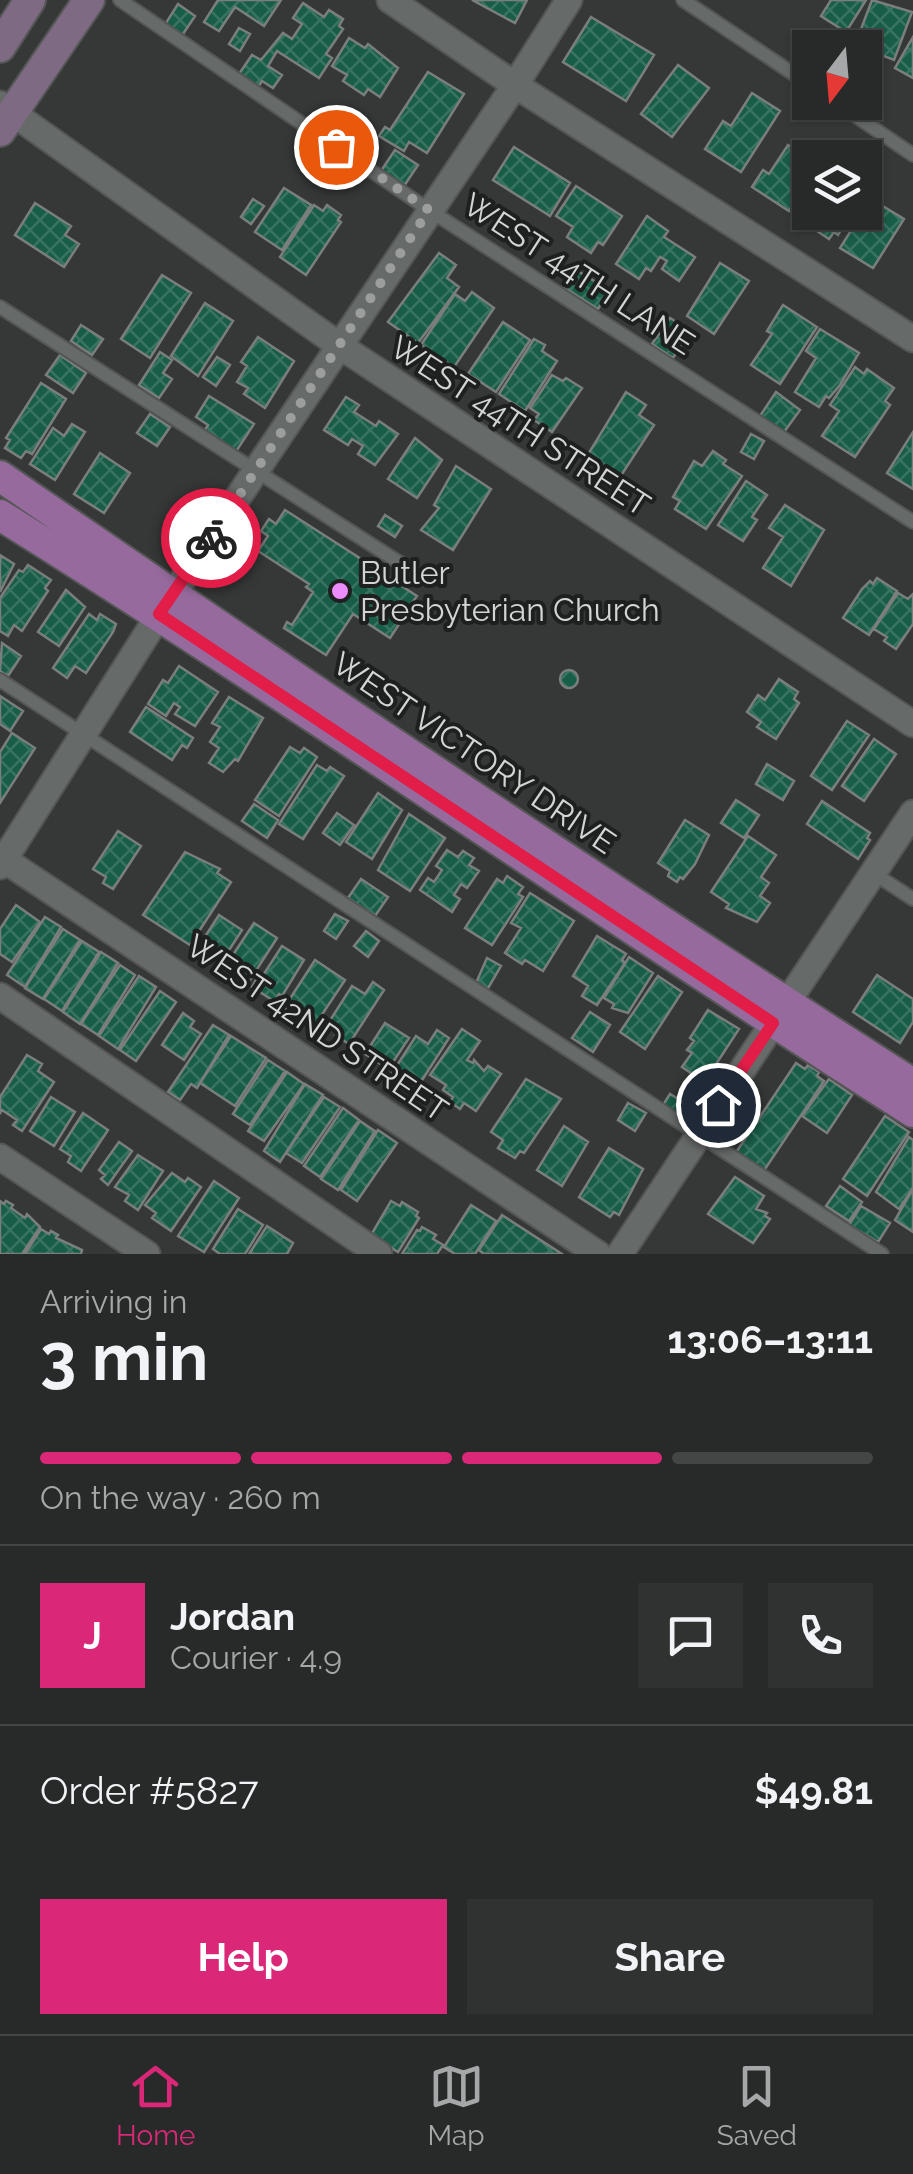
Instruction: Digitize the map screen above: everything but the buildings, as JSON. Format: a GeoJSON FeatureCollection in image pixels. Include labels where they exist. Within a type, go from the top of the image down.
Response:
{"type":"FeatureCollection","features":[{"type":"Feature","properties":{"kind":"main road"},"geometry":{"type":"LineString","coordinates":[[0,47],[30,0]]}},
{"type":"Feature","properties":{"kind":"main road"},"geometry":{"type":"LineString","coordinates":[[4,116],[88,0]]}},
{"type":"Feature","properties":{"kind":"main road","name":"WEST VICTORY DRIVE"},"geometry":{"type":"LineString","coordinates":[[0,476],[166,605],[780,1013],[913,1112]]}},
{"type":"Feature","properties":{"kind":"main road","name":"WEST VICTORY DRIVE"},"geometry":{"type":"LineString","coordinates":[[0,516],[166,605]]}},
{"type":"Feature","properties":{"kind":"main road","name":"WEST VICTORY DRIVE"},"geometry":{"type":"LineString","coordinates":[[780,1013],[913,1084]]}},
{"type":"Feature","properties":{"kind":"street"},"geometry":{"type":"LineString","coordinates":[[390,0],[913,339]]}},
{"type":"Feature","properties":{"kind":"street"},"geometry":{"type":"LineString","coordinates":[[1,861],[166,605],[516,85],[568,0]]}},
{"type":"Feature","properties":{"kind":"street","name":"WEST 44TH STREET"},"geometry":{"type":"LineString","coordinates":[[4,116],[340,346],[913,724]]}},
{"type":"Feature","properties":{"kind":"street"},"geometry":{"type":"LineString","coordinates":[[620,1254],[913,813]]}},
{"type":"Feature","properties":{"kind":"street","name":"WEST 42ND STREET"},"geometry":{"type":"LineString","coordinates":[[1,861],[598,1254]]}},
{"type":"Feature","properties":{"kind":"street"},"geometry":{"type":"LineString","coordinates":[[0,996],[379,1254]]}},
{"type":"Feature","properties":{"kind":"street"},"geometry":{"type":"LineString","coordinates":[[0,1158],[147,1254]]}},
{"type":"Feature","properties":{"kind":"lane","name":"WEST 44TH LANE"},"geometry":{"type":"LineString","coordinates":[[120,0],[429,210],[913,522]]}},
{"type":"Feature","properties":{"kind":"lane"},"geometry":{"type":"LineString","coordinates":[[683,0],[792,74]]}},
{"type":"Feature","properties":{"kind":"lane"},"geometry":{"type":"LineString","coordinates":[[861,120],[913,155]]}},
{"type":"Feature","properties":{"kind":"lane"},"geometry":{"type":"LineString","coordinates":[[0,308],[425,579]]}},
{"type":"Feature","properties":{"kind":"lane"},"geometry":{"type":"LineString","coordinates":[[0,680],[882,1254]]}},
{"type":"Feature","properties":{"kind":"lane"},"geometry":{"type":"LineString","coordinates":[[874,873],[913,899]]}},
{"type":"Feature","properties":{"kind":"way so far"},"geometry":{"type":"LineString","coordinates":[[211,538],[429,210],[336,147]]}},
{"type":"Feature","properties":{"kind":"place","name":"Butler Presbyterian Church"},"geometry":{"type":"Point","coordinates":[340,591]}},
{"type":"Feature","properties":{"kind":"route"},"geometry":{"type":"LineString","coordinates":[[211,538],[159,614],[773,1023],[718,1105]]}}]}
